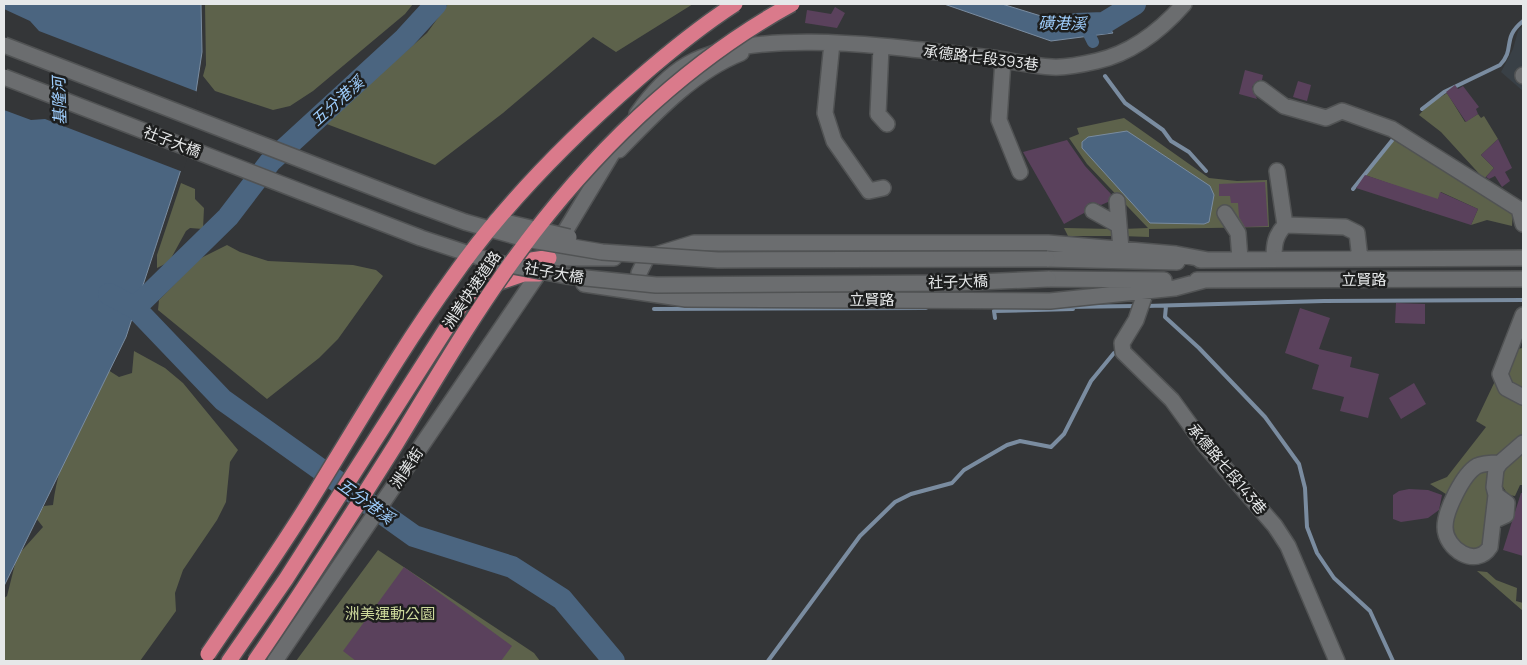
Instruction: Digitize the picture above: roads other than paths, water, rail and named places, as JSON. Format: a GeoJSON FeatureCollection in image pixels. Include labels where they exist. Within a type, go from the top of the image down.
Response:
{"type":"FeatureCollection","features":[{"type":"Feature","properties":{"kind":"highway","name":"洲美快速道路"},"geometry":{"type":"LineString","coordinates":[[203,661],[306,508],[422,322],[453,276],[500,216],[558,153],[606,106],[675,47],[735,4]]}},
{"type":"Feature","properties":{"kind":"highway","name":"洲美快速道路"},"geometry":{"type":"LineString","coordinates":[[255,661],[329,551],[514,258],[558,202],[655,102],[710,56],[792,4]]}},
{"type":"Feature","properties":{"kind":"highway"},"geometry":{"type":"LineString","coordinates":[[229,661],[286,579],[467,296],[479,283],[497,271],[532,259],[549,258]]}},
{"type":"Feature","properties":{"kind":"highway"},"geometry":{"type":"LineString","coordinates":[[445,328],[473,297],[498,281],[524,274],[539,274]]}},
{"type":"Feature","properties":{"kind":"street","name":"承德路七段393巷"},"geometry":{"type":"LineString","coordinates":[[539,274],[605,166],[676,96],[730,57],[758,45],[832,42],[1003,60],[1053,68],[1098,61],[1132,48],[1166,24],[1184,4]]}},
{"type":"Feature","properties":{"kind":"street"},"geometry":{"type":"LineString","coordinates":[[4,34],[444,204],[483,217],[570,237],[662,248],[718,251],[1046,254]]}},
{"type":"Feature","properties":{"kind":"street"},"geometry":{"type":"LineString","coordinates":[[832,42],[825,113],[834,141],[869,191],[883,188]]}},
{"type":"Feature","properties":{"kind":"street","name":"社子大橋"},"geometry":{"type":"LineString","coordinates":[[4,45],[416,204],[465,222],[525,239],[602,252],[718,260],[1046,254]]}},
{"type":"Feature","properties":{"kind":"street"},"geometry":{"type":"LineString","coordinates":[[881,46],[878,114],[886,124]]}},
{"type":"Feature","properties":{"kind":"street"},"geometry":{"type":"LineString","coordinates":[[1003,60],[999,120],[1020,172]]}},
{"type":"Feature","properties":{"kind":"street","name":"社子大橋"},"geometry":{"type":"LineString","coordinates":[[4,77],[411,235],[494,262],[566,276],[632,284],[955,283],[1048,279]]}},
{"type":"Feature","properties":{"kind":"street"},"geometry":{"type":"LineString","coordinates":[[4,87],[417,247],[491,271],[565,286],[655,294],[863,292],[955,283]]}},
{"type":"Feature","properties":{"kind":"street"},"geometry":{"type":"LineString","coordinates":[[1261,89],[1284,106],[1326,118],[1342,111],[1392,130],[1519,209],[1523,224]]}},
{"type":"Feature","properties":{"kind":"street"},"geometry":{"type":"LineString","coordinates":[[1276,171],[1285,225]]}},
{"type":"Feature","properties":{"kind":"street"},"geometry":{"type":"LineString","coordinates":[[1117,201],[1117,254]]}},
{"type":"Feature","properties":{"kind":"street"},"geometry":{"type":"LineString","coordinates":[[1093,212],[1118,225]]}},
{"type":"Feature","properties":{"kind":"street"},"geometry":{"type":"LineString","coordinates":[[1225,213],[1238,233],[1240,259]]}},
{"type":"Feature","properties":{"kind":"street"},"geometry":{"type":"LineString","coordinates":[[1285,225],[1345,227],[1357,233],[1355,259],[1349,280]]}},
{"type":"Feature","properties":{"kind":"street"},"geometry":{"type":"LineString","coordinates":[[1274,259],[1274,245],[1277,234],[1285,225]]}},
{"type":"Feature","properties":{"kind":"street","name":"立賢路"},"geometry":{"type":"LineString","coordinates":[[549,258],[647,257],[694,243],[1048,243],[1160,263],[1240,259],[1523,258]]}},
{"type":"Feature","properties":{"kind":"street","name":"立賢路"},"geometry":{"type":"LineString","coordinates":[[1046,254],[1117,254]]}},
{"type":"Feature","properties":{"kind":"street"},"geometry":{"type":"LineString","coordinates":[[641,292],[639,273],[647,257]]}},
{"type":"Feature","properties":{"kind":"street","name":"立賢路"},"geometry":{"type":"LineString","coordinates":[[539,274],[607,288],[686,299],[1050,301],[1175,288],[1205,280]]}},
{"type":"Feature","properties":{"kind":"street","name":"洲美街"},"geometry":{"type":"LineString","coordinates":[[275,661],[539,274]]}},
{"type":"Feature","properties":{"kind":"street","name":"立賢路"},"geometry":{"type":"LineString","coordinates":[[1048,279],[1523,279]]}},
{"type":"Feature","properties":{"kind":"street","name":"承德路七段143巷"},"geometry":{"type":"LineString","coordinates":[[1146,291],[1136,320],[1122,343],[1123,352],[1172,400],[1204,444],[1275,526],[1288,546],[1337,661]]}},
{"type":"Feature","properties":{"kind":"street"},"geometry":{"type":"LineString","coordinates":[[1522,325],[1513,341],[1500,374],[1506,388],[1523,398]]}},
{"type":"Feature","properties":{"kind":"street"},"geometry":{"type":"LineString","coordinates":[[1500,463],[1478,466],[1460,486],[1445,526],[1450,542],[1462,554],[1478,557],[1485,554],[1490,547],[1496,496],[1494,479],[1500,463],[1523,443]]}},
{"type":"Feature","properties":{"kind":"water","name":"基隆河"},"geometry":{"type":"Polygon","coordinates":[[[4,4],[201,4],[202,52],[187,151],[126,337],[4,586],[4,4]]]}},
{"type":"Feature","properties":{"kind":"water"},"geometry":{"type":"Polygon","coordinates":[[[944,4],[1002,4],[1041,16],[1102,18],[1113,33],[1051,41],[944,4]]]}},
{"type":"Feature","properties":{"kind":"water"},"geometry":{"type":"Polygon","coordinates":[[[1127,131],[1210,186],[1214,195],[1209,222],[1204,224],[1150,223],[1082,148],[1082,142],[1088,137],[1127,131]]]}},
{"type":"Feature","properties":{"kind":"waterway","name":"五分港溪"},"geometry":{"type":"LineString","coordinates":[[135,308],[228,217],[270,162],[405,38],[436,4]]}},
{"type":"Feature","properties":{"kind":"waterway","name":"磺港溪"},"geometry":{"type":"LineString","coordinates":[[1076,24],[1104,23],[1135,4]]}},
{"type":"Feature","properties":{"kind":"waterway"},"geometry":{"type":"LineString","coordinates":[[1422,109],[1444,92],[1500,65],[1505,59],[1512,33],[1523,21]]}},
{"type":"Feature","properties":{"kind":"waterway"},"geometry":{"type":"LineString","coordinates":[[1084,24],[1093,42]]}},
{"type":"Feature","properties":{"kind":"waterway"},"geometry":{"type":"LineString","coordinates":[[1105,76],[1125,103],[1163,130],[1171,141],[1189,152],[1206,171]]}},
{"type":"Feature","properties":{"kind":"waterway"},"geometry":{"type":"LineString","coordinates":[[1353,189],[1394,138]]}},
{"type":"Feature","properties":{"kind":"waterway","name":"五分港溪"},"geometry":{"type":"LineString","coordinates":[[109,294],[135,308],[223,400],[414,536],[512,567],[562,599],[614,661]]}},
{"type":"Feature","properties":{"kind":"waterway"},"geometry":{"type":"LineString","coordinates":[[1146,306],[1324,301],[1523,300]]}},
{"type":"Feature","properties":{"kind":"waterway"},"geometry":{"type":"LineString","coordinates":[[1063,307],[1136,306]]}},
{"type":"Feature","properties":{"kind":"waterway"},"geometry":{"type":"LineString","coordinates":[[1166,306],[1165,317],[1199,348],[1265,417],[1299,464],[1305,488],[1307,527],[1317,553],[1334,578],[1370,611],[1393,661]]}},
{"type":"Feature","properties":{"kind":"waterway"},"geometry":{"type":"LineString","coordinates":[[654,309],[926,308]]}},
{"type":"Feature","properties":{"kind":"waterway"},"geometry":{"type":"LineString","coordinates":[[995,318],[994,311],[1073,309]]}},
{"type":"Feature","properties":{"kind":"waterway"},"geometry":{"type":"LineString","coordinates":[[768,661],[860,536],[895,502],[911,494],[952,483],[964,470],[1007,445],[1020,441],[1051,447],[1064,434],[1091,381],[1114,353]]}},
{"type":"Feature","properties":{"kind":"park label","name":"洲美運動公園"},"geometry":{"type":"Point","coordinates":[390,614]}}]}
